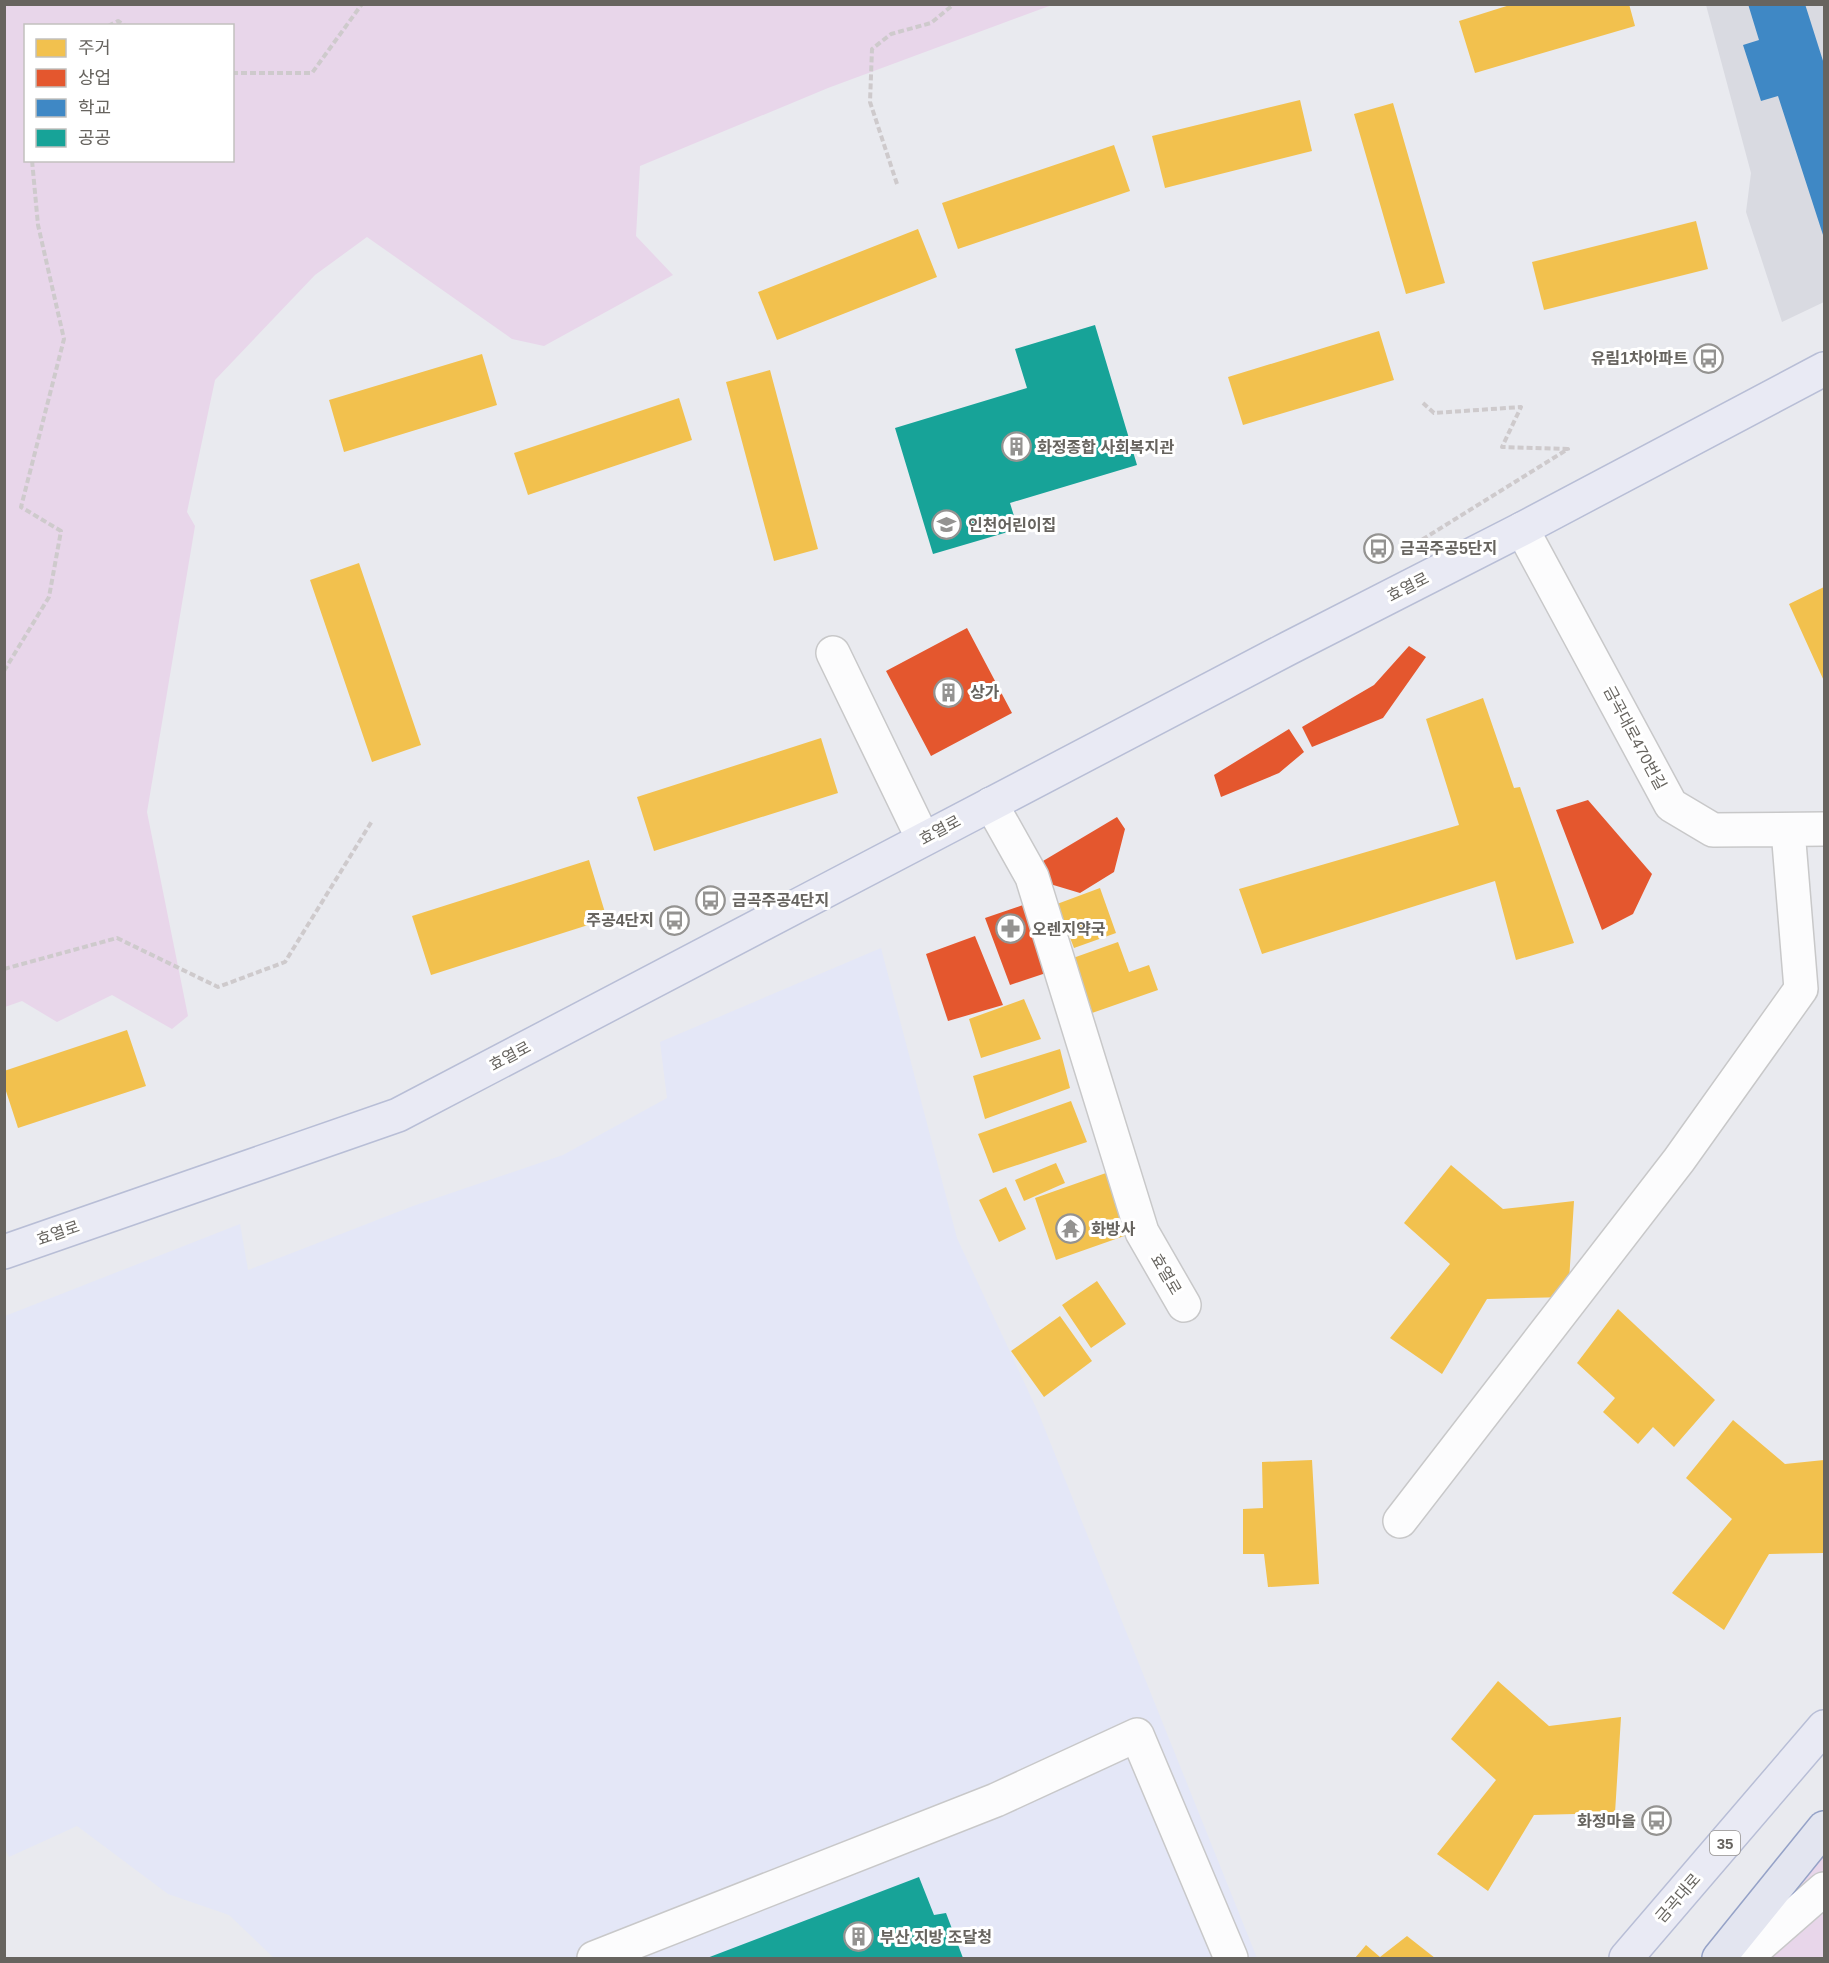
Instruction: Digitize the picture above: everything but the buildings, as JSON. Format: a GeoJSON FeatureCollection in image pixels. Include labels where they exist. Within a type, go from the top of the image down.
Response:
{"type":"FeatureCollection","features":[{"type":"Feature","properties":{"kind":"highway"},"geometry":{"type":"LineString","coordinates":[[1719,1959],[1824,1828]]}},
{"type":"Feature","properties":{"kind":"main road","name":"효열로"},"geometry":{"type":"LineString","coordinates":[[4,1252],[398,1114],[1288,648],[1522,529],[1824,369]]}},
{"type":"Feature","properties":{"kind":"main road","name":"금곡대로"},"geometry":{"type":"LineString","coordinates":[[1626,1959],[1824,1727]]}},
{"type":"Feature","properties":{"kind":"street","name":"금곡대로470번길"},"geometry":{"type":"LineString","coordinates":[[1522,529],[1671,805],[1713,830],[1824,829]]}},
{"type":"Feature","properties":{"kind":"street"},"geometry":{"type":"LineString","coordinates":[[833,652],[923,839]]}},
{"type":"Feature","properties":{"kind":"street","name":"효열로"},"geometry":{"type":"LineString","coordinates":[[991,804],[1032,877],[1142,1232],[1184,1305]]}},
{"type":"Feature","properties":{"kind":"street"},"geometry":{"type":"LineString","coordinates":[[1400,1521],[1679,1160],[1801,989],[1788,830]]}},
{"type":"Feature","properties":{"kind":"street"},"geometry":{"type":"LineString","coordinates":[[602,1957],[996,1800],[1137,1735],[1231,1959]]}},
{"type":"Feature","properties":{"kind":"street"},"geometry":{"type":"LineString","coordinates":[[1745,1959],[1824,1889]]}},
{"type":"Feature","properties":{"kind":"path"},"geometry":{"type":"LineString","coordinates":[[234,73],[312,73],[362,4]]}},
{"type":"Feature","properties":{"kind":"path"},"geometry":{"type":"LineString","coordinates":[[897,184],[870,102],[872,49],[891,34],[931,23],[954,4]]}},
{"type":"Feature","properties":{"kind":"path"},"geometry":{"type":"LineString","coordinates":[[4,671],[49,597],[61,531],[21,507],[64,339],[38,225],[32,162]]}},
{"type":"Feature","properties":{"kind":"path"},"geometry":{"type":"LineString","coordinates":[[1422,580],[1405,550],[1568,449],[1502,447],[1521,407],[1434,413],[1423,403]]}},
{"type":"Feature","properties":{"kind":"path"},"geometry":{"type":"LineString","coordinates":[[4,969],[117,938],[218,987],[285,962],[372,821]]}},
{"type":"Feature","properties":{"kind":"shaded area"},"geometry":{"type":"Polygon","coordinates":[[[5,4],[1052,5],[828,88],[640,166],[636,236],[673,275],[544,346],[512,339],[367,237],[315,275],[215,380],[187,512],[195,526],[147,812],[188,1016],[172,1029],[112,995],[57,1022],[22,1001],[5,1007],[5,4]]]}},
{"type":"Feature","properties":{"kind":"shaded area"},"geometry":{"type":"Polygon","coordinates":[[[1706,5],[1824,5],[1824,302],[1782,322],[1746,212],[1751,173],[1706,5]]]}},
{"type":"Feature","properties":{"kind":"shaded area"},"geometry":{"type":"Polygon","coordinates":[[[881,948],[957,1238],[1038,1412],[1257,1958],[274,1958],[229,1915],[168,1894],[77,1826],[9,1857],[5,1849],[5,1316],[240,1224],[248,1270],[413,1206],[563,1155],[667,1098],[660,1042],[881,948]]]}},
{"type":"Feature","properties":{"kind":"shaded area"},"geometry":{"type":"Polygon","coordinates":[[[1824,1819],[1824,1958],[1703,1958],[1824,1819]]]}},
{"type":"Feature","properties":{"kind":"place","name":"유림1차아파트"},"geometry":{"type":"Point","coordinates":[1709,358]}},
{"type":"Feature","properties":{"kind":"place","name":"화정종합 사회복지관"},"geometry":{"type":"Point","coordinates":[1016,447]}},
{"type":"Feature","properties":{"kind":"place","name":"인천어린이집"},"geometry":{"type":"Point","coordinates":[947,525]}},
{"type":"Feature","properties":{"kind":"place","name":"금곡주공5단지"},"geometry":{"type":"Point","coordinates":[1379,548]}},
{"type":"Feature","properties":{"kind":"place","name":"상가"},"geometry":{"type":"Point","coordinates":[949,692]}},
{"type":"Feature","properties":{"kind":"place","name":"금곡주공4단지"},"geometry":{"type":"Point","coordinates":[711,900]}},
{"type":"Feature","properties":{"kind":"place","name":"주공4단지"},"geometry":{"type":"Point","coordinates":[675,920]}},
{"type":"Feature","properties":{"kind":"place","name":"오렌지약국"},"geometry":{"type":"Point","coordinates":[1011,929]}},
{"type":"Feature","properties":{"kind":"place","name":"화방사"},"geometry":{"type":"Point","coordinates":[1070,1229]}},
{"type":"Feature","properties":{"kind":"place","name":"화정마을"},"geometry":{"type":"Point","coordinates":[1657,1821]}},
{"type":"Feature","properties":{"kind":"place","name":"부산 지방 조달청"},"geometry":{"type":"Point","coordinates":[859,1937]}}]}
